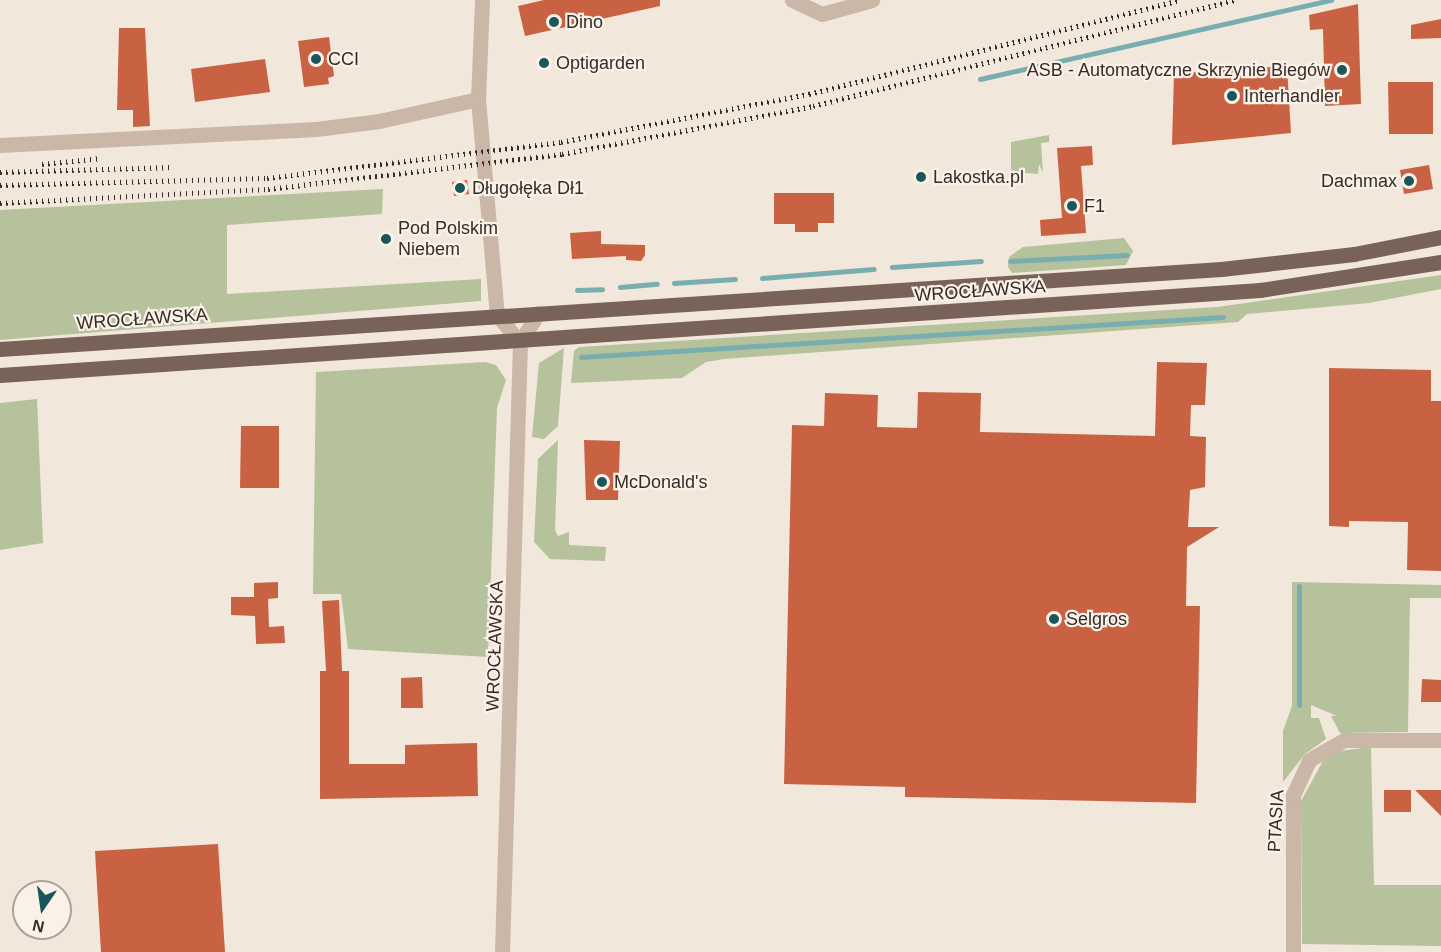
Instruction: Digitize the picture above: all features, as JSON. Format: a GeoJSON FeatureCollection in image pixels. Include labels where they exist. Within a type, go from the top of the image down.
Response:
{"type":"FeatureCollection","features":[{"type":"Feature","properties":{"kind":"main road","name":"WROCŁAWSKA"},"geometry":{"type":"LineString","coordinates":[[0,349],[1229,268],[1441,237]]}},
{"type":"Feature","properties":{"kind":"main road","name":"WROCŁAWSKA"},"geometry":{"type":"LineString","coordinates":[[0,375],[520,342],[1260,290],[1441,262]]}},
{"type":"Feature","properties":{"kind":"street"},"geometry":{"type":"LineString","coordinates":[[482,0],[478,99],[497,315],[520,342]]}},
{"type":"Feature","properties":{"kind":"street"},"geometry":{"type":"LineString","coordinates":[[792,0],[822,14],[872,0]]}},
{"type":"Feature","properties":{"kind":"street"},"geometry":{"type":"LineString","coordinates":[[0,145],[316,129],[379,121],[478,99]]}},
{"type":"Feature","properties":{"kind":"street","name":"WROCŁAWSKA"},"geometry":{"type":"LineString","coordinates":[[502,952],[520,342],[538,312]]}},
{"type":"Feature","properties":{"kind":"street","name":"PTASIA"},"geometry":{"type":"LineString","coordinates":[[1293,952],[1293,795],[1309,760],[1344,740],[1441,740]]}},
{"type":"Feature","properties":{"kind":"green space"},"geometry":{"type":"Polygon","coordinates":[[[1049,135],[1049,142],[1041,143],[1043,173],[1039,164],[1038,174],[1011,172],[1011,142],[1049,135]]]}},
{"type":"Feature","properties":{"kind":"green space"},"geometry":{"type":"Polygon","coordinates":[[[383,189],[382,214],[227,225],[227,294],[481,279],[481,301],[0,340],[0,210],[383,189]]]}},
{"type":"Feature","properties":{"kind":"green space"},"geometry":{"type":"Polygon","coordinates":[[[1124,238],[1133,251],[1126,265],[1012,273],[1008,267],[1009,257],[1023,247],[1124,238]]]}},
{"type":"Feature","properties":{"kind":"green space"},"geometry":{"type":"Polygon","coordinates":[[[1441,275],[1441,289],[1369,303],[1247,314],[1238,322],[724,359],[706,362],[682,378],[571,383],[574,351],[579,347],[1217,307],[1441,275]]]}},
{"type":"Feature","properties":{"kind":"green space"},"geometry":{"type":"Polygon","coordinates":[[[564,348],[558,426],[544,439],[532,437],[539,363],[564,348]]]}},
{"type":"Feature","properties":{"kind":"green space"},"geometry":{"type":"Polygon","coordinates":[[[485,362],[496,365],[506,380],[497,408],[488,657],[348,649],[341,594],[313,594],[316,372],[485,362]]]}},
{"type":"Feature","properties":{"kind":"green space"},"geometry":{"type":"Polygon","coordinates":[[[37,399],[43,543],[0,550],[0,403],[37,399]]]}},
{"type":"Feature","properties":{"kind":"green space"},"geometry":{"type":"Polygon","coordinates":[[[558,440],[555,530],[558,536],[569,532],[569,545],[606,547],[605,561],[550,559],[534,542],[538,459],[558,440]]]}},
{"type":"Feature","properties":{"kind":"green space"},"geometry":{"type":"Polygon","coordinates":[[[1292,582],[1441,585],[1441,598],[1410,598],[1408,732],[1340,733],[1331,716],[1337,716],[1311,705],[1311,718],[1319,718],[1326,739],[1305,754],[1283,782],[1283,731],[1292,706],[1292,582]]]}},
{"type":"Feature","properties":{"kind":"green space"},"geometry":{"type":"Polygon","coordinates":[[[1371,747],[1374,885],[1441,885],[1441,946],[1302,944],[1301,801],[1323,761],[1339,751],[1371,747]]]}},
{"type":"Feature","properties":{"kind":"building","name":"Dino"},"geometry":{"type":"Polygon","coordinates":[[[544,0],[660,0],[660,6],[525,36],[518,6],[544,0]]]}},
{"type":"Feature","properties":{"kind":"building","name":"ASB - Automatyczne Skrzynie Biegów"},"geometry":{"type":"Polygon","coordinates":[[[1358,4],[1361,104],[1325,106],[1323,29],[1310,30],[1309,15],[1358,4]]]}},
{"type":"Feature","properties":{"kind":"building"},"geometry":{"type":"Polygon","coordinates":[[[1441,19],[1441,38],[1411,39],[1411,25],[1441,19]]]}},
{"type":"Feature","properties":{"kind":"building"},"geometry":{"type":"Polygon","coordinates":[[[119,28],[145,28],[150,126],[133,127],[133,110],[117,110],[119,28]]]}},
{"type":"Feature","properties":{"kind":"building","name":"CCI"},"geometry":{"type":"Polygon","coordinates":[[[329,37],[334,76],[328,78],[329,84],[304,87],[298,41],[329,37]]]}},
{"type":"Feature","properties":{"kind":"building"},"geometry":{"type":"Polygon","coordinates":[[[265,59],[270,92],[195,102],[191,69],[265,59]]]}},
{"type":"Feature","properties":{"kind":"building","name":"Interhandler"},"geometry":{"type":"Polygon","coordinates":[[[1287,66],[1291,133],[1172,145],[1174,73],[1287,66]]]}},
{"type":"Feature","properties":{"kind":"building"},"geometry":{"type":"Polygon","coordinates":[[[1388,82],[1433,82],[1433,134],[1389,134],[1388,82]]]}},
{"type":"Feature","properties":{"kind":"building"},"geometry":{"type":"Polygon","coordinates":[[[1092,146],[1093,165],[1081,166],[1086,233],[1041,236],[1040,220],[1062,218],[1057,148],[1092,146]]]}},
{"type":"Feature","properties":{"kind":"building"},"geometry":{"type":"Polygon","coordinates":[[[1429,165],[1433,189],[1404,194],[1400,170],[1429,165]]]}},
{"type":"Feature","properties":{"kind":"building","name":"Długołęka Dł1"},"geometry":{"type":"Polygon","coordinates":[[[467,180],[469,194],[454,196],[452,182],[467,180]]]}},
{"type":"Feature","properties":{"kind":"building"},"geometry":{"type":"Polygon","coordinates":[[[774,193],[834,193],[834,223],[818,223],[818,232],[795,232],[795,224],[774,224],[774,193]]]}},
{"type":"Feature","properties":{"kind":"building"},"geometry":{"type":"Polygon","coordinates":[[[601,231],[601,244],[645,245],[645,255],[641,261],[626,260],[626,256],[572,259],[570,233],[601,231]]]}},
{"type":"Feature","properties":{"kind":"building","name":"Selgros"},"geometry":{"type":"Polygon","coordinates":[[[1157,362],[1207,363],[1205,405],[1191,405],[1190,436],[1206,437],[1205,487],[1190,490],[1188,527],[1219,527],[1187,547],[1186,606],[1200,606],[1196,803],[905,797],[905,787],[784,784],[792,425],[824,426],[825,393],[878,395],[877,427],[917,428],[918,392],[981,393],[980,432],[1155,436],[1157,362]]]}},
{"type":"Feature","properties":{"kind":"building"},"geometry":{"type":"Polygon","coordinates":[[[1329,368],[1431,370],[1431,401],[1441,401],[1441,571],[1407,570],[1408,522],[1349,521],[1349,527],[1329,526],[1329,368]]]}},
{"type":"Feature","properties":{"kind":"building"},"geometry":{"type":"Polygon","coordinates":[[[241,426],[279,426],[279,488],[240,488],[241,426]]]}},
{"type":"Feature","properties":{"kind":"building","name":"McDonald's"},"geometry":{"type":"Polygon","coordinates":[[[584,440],[620,441],[618,500],[586,500],[584,440]]]}},
{"type":"Feature","properties":{"kind":"building"},"geometry":{"type":"Polygon","coordinates":[[[278,582],[278,598],[268,599],[269,627],[284,626],[285,643],[256,644],[255,616],[231,615],[231,597],[254,597],[254,583],[278,582]]]}},
{"type":"Feature","properties":{"kind":"building"},"geometry":{"type":"Polygon","coordinates":[[[339,600],[342,671],[349,671],[349,764],[405,764],[405,745],[477,743],[478,796],[320,799],[320,671],[326,671],[322,601],[339,600]]]}},
{"type":"Feature","properties":{"kind":"building"},"geometry":{"type":"Polygon","coordinates":[[[422,677],[423,708],[401,708],[401,678],[422,677]]]}},
{"type":"Feature","properties":{"kind":"building"},"geometry":{"type":"Polygon","coordinates":[[[1422,679],[1441,680],[1441,702],[1421,702],[1422,679]]]}},
{"type":"Feature","properties":{"kind":"building"},"geometry":{"type":"Polygon","coordinates":[[[1384,790],[1411,790],[1411,812],[1384,812],[1384,790]]]}},
{"type":"Feature","properties":{"kind":"building"},"geometry":{"type":"Polygon","coordinates":[[[1415,790],[1441,790],[1441,816],[1415,790]]]}},
{"type":"Feature","properties":{"kind":"building"},"geometry":{"type":"Polygon","coordinates":[[[218,844],[225,952],[101,952],[95,851],[218,844]]]}},
{"type":"Feature","properties":{"kind":"waterway"},"geometry":{"type":"LineString","coordinates":[[980,79],[1331,0]]}},
{"type":"Feature","properties":{"kind":"waterway"},"geometry":{"type":"LineString","coordinates":[[1010,261],[1127,255]]}},
{"type":"Feature","properties":{"kind":"waterway"},"geometry":{"type":"LineString","coordinates":[[892,267],[981,261]]}},
{"type":"Feature","properties":{"kind":"waterway"},"geometry":{"type":"LineString","coordinates":[[762,278],[874,269]]}},
{"type":"Feature","properties":{"kind":"waterway"},"geometry":{"type":"LineString","coordinates":[[674,283],[735,279]]}},
{"type":"Feature","properties":{"kind":"waterway"},"geometry":{"type":"LineString","coordinates":[[620,287],[657,284]]}},
{"type":"Feature","properties":{"kind":"waterway"},"geometry":{"type":"LineString","coordinates":[[577,290],[602,289]]}},
{"type":"Feature","properties":{"kind":"waterway"},"geometry":{"type":"LineString","coordinates":[[581,357],[1223,317]]}},
{"type":"Feature","properties":{"kind":"waterway"},"geometry":{"type":"LineString","coordinates":[[1299,586],[1299,705]]}},
{"type":"Feature","properties":{"kind":"railway"},"geometry":{"type":"LineString","coordinates":[[0,185],[267,178],[561,142],[809,94],[1180,0]]}},
{"type":"Feature","properties":{"kind":"railway"},"geometry":{"type":"LineString","coordinates":[[0,203],[268,189],[562,154],[813,106],[1235,0]]}},
{"type":"Feature","properties":{"kind":"railway"},"geometry":{"type":"LineString","coordinates":[[42,164],[102,158]]}},
{"type":"Feature","properties":{"kind":"railway"},"geometry":{"type":"LineString","coordinates":[[0,172],[171,167]]}},
{"type":"Feature","properties":{"kind":"place","name":"Dino"},"geometry":{"type":"Point","coordinates":[554,22]}},
{"type":"Feature","properties":{"kind":"place","name":"CCI"},"geometry":{"type":"Point","coordinates":[316,59]}},
{"type":"Feature","properties":{"kind":"place","name":"Optigarden"},"geometry":{"type":"Point","coordinates":[544,63]}},
{"type":"Feature","properties":{"kind":"place","name":"ASB - Automatyczne Skrzynie Biegów"},"geometry":{"type":"Point","coordinates":[1342,70]}},
{"type":"Feature","properties":{"kind":"place","name":"Interhandler"},"geometry":{"type":"Point","coordinates":[1232,96]}},
{"type":"Feature","properties":{"kind":"place","name":"Lakostka.pl"},"geometry":{"type":"Point","coordinates":[921,177]}},
{"type":"Feature","properties":{"kind":"place","name":"Dachmax"},"geometry":{"type":"Point","coordinates":[1409,181]}},
{"type":"Feature","properties":{"kind":"place","name":"Długołęka Dł1"},"geometry":{"type":"Point","coordinates":[460,188]}},
{"type":"Feature","properties":{"kind":"place","name":"F1"},"geometry":{"type":"Point","coordinates":[1072,206]}},
{"type":"Feature","properties":{"kind":"place","name":"Pod Polskim Niebem"},"geometry":{"type":"Point","coordinates":[386,239]}},
{"type":"Feature","properties":{"kind":"place","name":"McDonald's"},"geometry":{"type":"Point","coordinates":[602,482]}},
{"type":"Feature","properties":{"kind":"place","name":"Selgros"},"geometry":{"type":"Point","coordinates":[1054,619]}}]}
